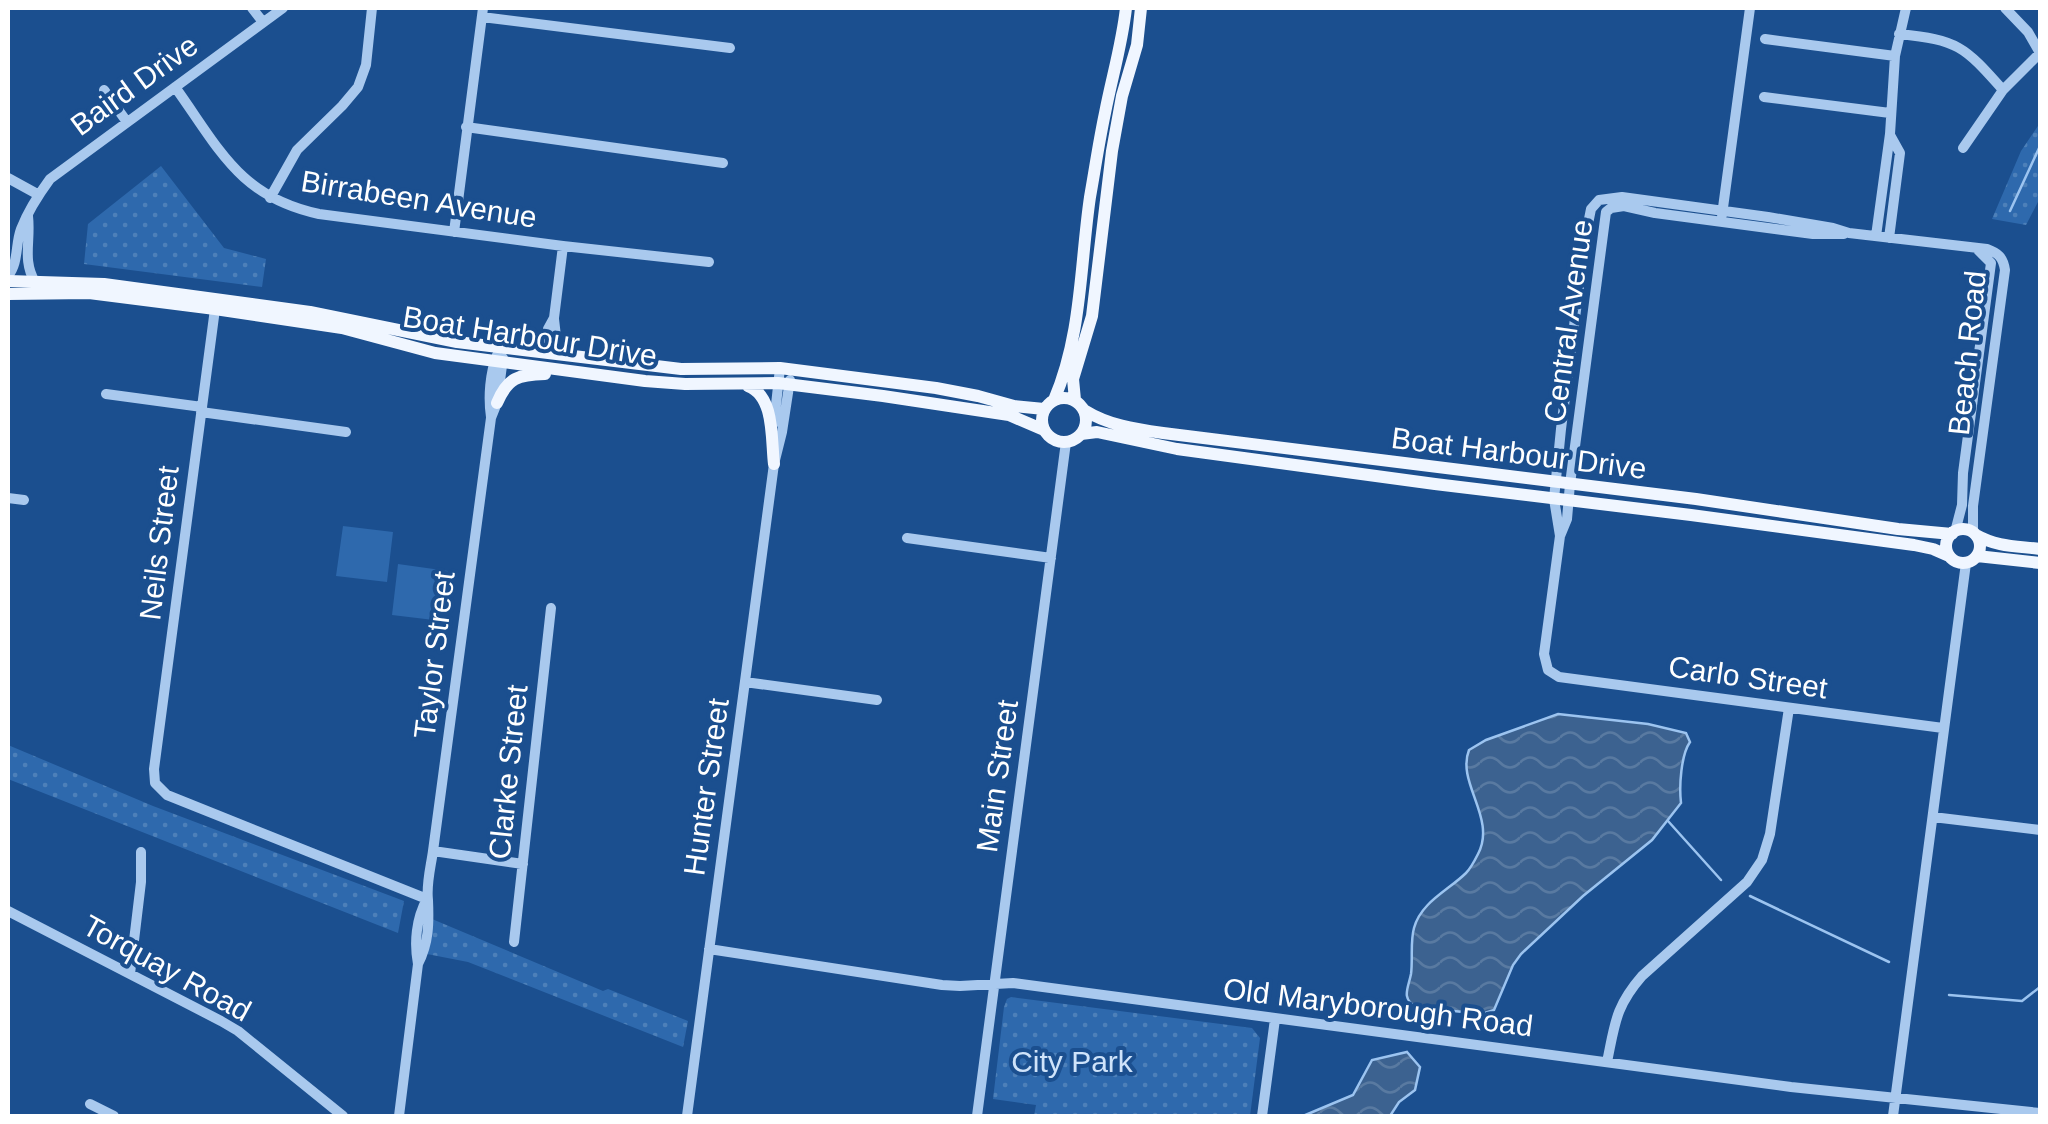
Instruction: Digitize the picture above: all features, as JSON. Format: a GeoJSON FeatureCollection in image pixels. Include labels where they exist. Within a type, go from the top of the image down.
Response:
{"type":"FeatureCollection","features":[{"type":"Feature","properties":{"kind":"main road"},"geometry":{"type":"LineString","coordinates":[[1126,8],[1090,201],[1075,330],[1061,383],[1042,416],[1044,430],[1053,440],[1066,442],[1081,434],[1086,422],[1073,379],[1092,316],[1115,132],[1142,8]]}},
{"type":"Feature","properties":{"kind":"main road","name":"Boat Harbour Drive"},"geometry":{"type":"LineString","coordinates":[[8,278],[104,284],[310,312],[437,339],[681,370],[786,368],[936,388],[1014,406],[1049,404]]}},
{"type":"Feature","properties":{"kind":"main road","name":"Boat Harbour Drive"},"geometry":{"type":"LineString","coordinates":[[8,294],[89,293],[215,310],[342,328],[435,352],[614,377],[685,384],[784,384],[1009,416],[1044,430]]}},
{"type":"Feature","properties":{"kind":"main road"},"geometry":{"type":"LineString","coordinates":[[545,353],[554,363],[614,377]]}},
{"type":"Feature","properties":{"kind":"main road"},"geometry":{"type":"LineString","coordinates":[[497,403],[503,388],[517,378],[572,372]]}},
{"type":"Feature","properties":{"kind":"main road"},"geometry":{"type":"LineString","coordinates":[[740,383],[762,394],[768,409],[774,464]]}},
{"type":"Feature","properties":{"kind":"main road"},"geometry":{"type":"LineString","coordinates":[[1049,404],[1060,398],[1079,405]]}},
{"type":"Feature","properties":{"kind":"main road","name":"Boat Harbour Drive"},"geometry":{"type":"LineString","coordinates":[[1079,405],[1101,420],[1134,428],[1696,499],[1898,529],[1953,533]]}},
{"type":"Feature","properties":{"kind":"main road","name":"Boat Harbour Drive"},"geometry":{"type":"LineString","coordinates":[[1081,434],[1097,432],[1177,449],[1914,545],[1949,556]]}},
{"type":"Feature","properties":{"kind":"main road"},"geometry":{"type":"LineString","coordinates":[[1355,458],[1366,468],[1399,473],[1417,481]]}},
{"type":"Feature","properties":{"kind":"main road"},"geometry":{"type":"LineString","coordinates":[[2040,549],[1989,543],[1964,530],[1953,533],[1946,544],[1949,556],[1960,563],[2040,563]]}},
{"type":"Feature","properties":{"kind":"main road"},"geometry":{"type":"LineString","coordinates":[[1971,560],[1980,549],[1974,534]]}},
{"type":"Feature","properties":{"kind":"street"},"geometry":{"type":"LineString","coordinates":[[252,8],[263,22]]}},
{"type":"Feature","properties":{"kind":"street","name":"Baird Drive"},"geometry":{"type":"LineString","coordinates":[[8,278],[15,264],[20,230],[50,178],[284,8]]}},
{"type":"Feature","properties":{"kind":"street"},"geometry":{"type":"LineString","coordinates":[[270,198],[297,150],[358,87],[366,66],[372,8]]}},
{"type":"Feature","properties":{"kind":"street"},"geometry":{"type":"LineString","coordinates":[[1722,216],[1750,8]]}},
{"type":"Feature","properties":{"kind":"street"},"geometry":{"type":"LineString","coordinates":[[1876,236],[1890,134],[1894,56],[1906,8]]}},
{"type":"Feature","properties":{"kind":"street"},"geometry":{"type":"LineString","coordinates":[[1964,148],[2003,90],[2040,53],[2028,32],[2005,8]]}},
{"type":"Feature","properties":{"kind":"street"},"geometry":{"type":"LineString","coordinates":[[454,232],[482,12],[730,48]]}},
{"type":"Feature","properties":{"kind":"street"},"geometry":{"type":"LineString","coordinates":[[1899,34],[1957,45],[2003,90]]}},
{"type":"Feature","properties":{"kind":"street"},"geometry":{"type":"LineString","coordinates":[[1764,39],[1894,56]]}},
{"type":"Feature","properties":{"kind":"street","name":"Birrabeen Avenue"},"geometry":{"type":"LineString","coordinates":[[175,87],[239,174],[270,198],[292,208],[709,262]]}},
{"type":"Feature","properties":{"kind":"street"},"geometry":{"type":"LineString","coordinates":[[104,90],[126,122]]}},
{"type":"Feature","properties":{"kind":"street"},"geometry":{"type":"LineString","coordinates":[[1764,97],[1890,113]]}},
{"type":"Feature","properties":{"kind":"street"},"geometry":{"type":"LineString","coordinates":[[466,127],[723,163]]}},
{"type":"Feature","properties":{"kind":"street"},"geometry":{"type":"LineString","coordinates":[[1889,238],[1900,153],[1890,134]]}},
{"type":"Feature","properties":{"kind":"street"},"geometry":{"type":"LineString","coordinates":[[8,178],[39,195]]}},
{"type":"Feature","properties":{"kind":"street"},"geometry":{"type":"LineString","coordinates":[[1609,203],[1622,197],[1722,216],[1978,249]]}},
{"type":"Feature","properties":{"kind":"street","name":"Central Avenue"},"geometry":{"type":"LineString","coordinates":[[1548,670],[1544,654],[1560,536],[1561,500],[1589,216],[1600,200],[1609,203],[1602,231],[1590,343],[1563,484]]}},
{"type":"Feature","properties":{"kind":"street","name":"Baird Drive"},"geometry":{"type":"LineString","coordinates":[[28,215],[27,263],[35,282]]}},
{"type":"Feature","properties":{"kind":"street"},"geometry":{"type":"LineString","coordinates":[[563,246],[554,318],[557,345],[568,356]]}},
{"type":"Feature","properties":{"kind":"street","name":"Beach Road"},"geometry":{"type":"LineString","coordinates":[[1953,533],[1962,505],[1964,464],[1992,264],[1978,249]]}},
{"type":"Feature","properties":{"kind":"street","name":"Beach Road"},"geometry":{"type":"LineString","coordinates":[[1974,534],[1974,506],[2005,270],[2004,260],[1997,253],[1978,249]]}},
{"type":"Feature","properties":{"kind":"street","name":"Neils Street"},"geometry":{"type":"LineString","coordinates":[[215,310],[155,783],[167,794],[427,898]]}},
{"type":"Feature","properties":{"kind":"street"},"geometry":{"type":"LineString","coordinates":[[545,353],[548,329],[554,318]]}},
{"type":"Feature","properties":{"kind":"street","name":"Taylor Street"},"geometry":{"type":"LineString","coordinates":[[399,1116],[418,964],[430,924],[427,898],[491,418],[497,403],[501,347]]}},
{"type":"Feature","properties":{"kind":"street","name":"Taylor Street"},"geometry":{"type":"LineString","coordinates":[[491,418],[489,405],[499,362]]}},
{"type":"Feature","properties":{"kind":"street","name":"Hunter Street"},"geometry":{"type":"LineString","coordinates":[[687,1116],[786,368]]}},
{"type":"Feature","properties":{"kind":"street"},"geometry":{"type":"LineString","coordinates":[[106,394],[346,432]]}},
{"type":"Feature","properties":{"kind":"street","name":"Main Street"},"geometry":{"type":"LineString","coordinates":[[978,1116],[1066,442]]}},
{"type":"Feature","properties":{"kind":"street"},"geometry":{"type":"LineString","coordinates":[[1964,464],[1980,466]]}},
{"type":"Feature","properties":{"kind":"street"},"geometry":{"type":"LineString","coordinates":[[8,498],[24,500]]}},
{"type":"Feature","properties":{"kind":"street"},"geometry":{"type":"LineString","coordinates":[[907,538],[1051,558]]}},
{"type":"Feature","properties":{"kind":"street"},"geometry":{"type":"LineString","coordinates":[[1893,1116],[1943,728],[1971,560]]}},
{"type":"Feature","properties":{"kind":"street","name":"Clarke Street"},"geometry":{"type":"LineString","coordinates":[[514,942],[551,608]]}},
{"type":"Feature","properties":{"kind":"street","name":"Carlo Street"},"geometry":{"type":"LineString","coordinates":[[1548,670],[1559,677],[1943,728]]}},
{"type":"Feature","properties":{"kind":"street"},"geometry":{"type":"LineString","coordinates":[[745,682],[878,700]]}},
{"type":"Feature","properties":{"kind":"street"},"geometry":{"type":"LineString","coordinates":[[1607,1062],[1616,1019],[1628,993],[1747,882],[1762,860],[1770,834],[1789,708]]}},
{"type":"Feature","properties":{"kind":"street"},"geometry":{"type":"LineString","coordinates":[[1932,817],[2040,830]]}},
{"type":"Feature","properties":{"kind":"street"},"geometry":{"type":"LineString","coordinates":[[433,850],[523,864]]}},
{"type":"Feature","properties":{"kind":"street"},"geometry":{"type":"LineString","coordinates":[[130,974],[141,852]]}},
{"type":"Feature","properties":{"kind":"street","name":"Torquay Road"},"geometry":{"type":"LineString","coordinates":[[8,911],[238,1032],[344,1116]]}},
{"type":"Feature","properties":{"kind":"street","name":"Old Maryborough Road"},"geometry":{"type":"LineString","coordinates":[[709,950],[942,984],[1013,984],[1792,1086],[2040,1113]]}},
{"type":"Feature","properties":{"kind":"street"},"geometry":{"type":"LineString","coordinates":[[1262,1116],[1276,1019]]}},
{"type":"Feature","properties":{"kind":"street"},"geometry":{"type":"LineString","coordinates":[[90,1104],[114,1116]]}},
{"type":"Feature","properties":{"kind":"green space"},"geometry":{"type":"Polygon","coordinates":[[[2040,123],[2040,198],[2026,225],[1992,219],[2021,151],[2040,123]]]}},
{"type":"Feature","properties":{"kind":"green space"},"geometry":{"type":"Polygon","coordinates":[[[161,166],[224,248],[266,259],[262,287],[84,264],[88,224],[161,166]]]}},
{"type":"Feature","properties":{"kind":"green space"},"geometry":{"type":"Polygon","coordinates":[[[343,526],[393,532],[387,582],[336,576],[343,526]]]}},
{"type":"Feature","properties":{"kind":"green space"},"geometry":{"type":"Polygon","coordinates":[[[398,564],[448,571],[442,621],[392,615],[398,564]]]}},
{"type":"Feature","properties":{"kind":"green space"},"geometry":{"type":"Polygon","coordinates":[[[8,745],[153,806],[404,901],[398,933],[8,779],[8,745]]]}},
{"type":"Feature","properties":{"kind":"green space"},"geometry":{"type":"Polygon","coordinates":[[[432,919],[603,991],[608,989],[688,1021],[683,1047],[468,962],[427,954],[432,919]]]}},
{"type":"Feature","properties":{"kind":"green space","name":"City Park"},"geometry":{"type":"Polygon","coordinates":[[[1011,997],[1252,1028],[1260,1038],[1250,1116],[1034,1116],[1036,1105],[993,1099],[1004,1007],[1011,997]]]}},
{"type":"Feature","properties":{"kind":"water"},"geometry":{"type":"Polygon","coordinates":[[[1558,714],[1648,724],[1686,733],[1690,742],[1681,771],[1681,803],[1652,840],[1583,896],[1521,954],[1494,1010],[1482,1014],[1416,1007],[1407,993],[1418,919],[1429,904],[1468,871],[1483,841],[1466,762],[1469,750],[1558,714]]]}},
{"type":"Feature","properties":{"kind":"water"},"geometry":{"type":"Polygon","coordinates":[[[1407,1052],[1420,1067],[1415,1090],[1399,1102],[1390,1116],[1303,1116],[1353,1095],[1372,1060],[1407,1052]]]}},
{"type":"Feature","properties":{"kind":"waterway"},"geometry":{"type":"LineString","coordinates":[[2010,211],[2040,146]]}},
{"type":"Feature","properties":{"kind":"waterway"},"geometry":{"type":"LineString","coordinates":[[1668,821],[1721,880]]}},
{"type":"Feature","properties":{"kind":"waterway"},"geometry":{"type":"LineString","coordinates":[[1750,896],[1889,962]]}},
{"type":"Feature","properties":{"kind":"waterway"},"geometry":{"type":"LineString","coordinates":[[1949,995],[2022,1001],[2040,987]]}}]}
